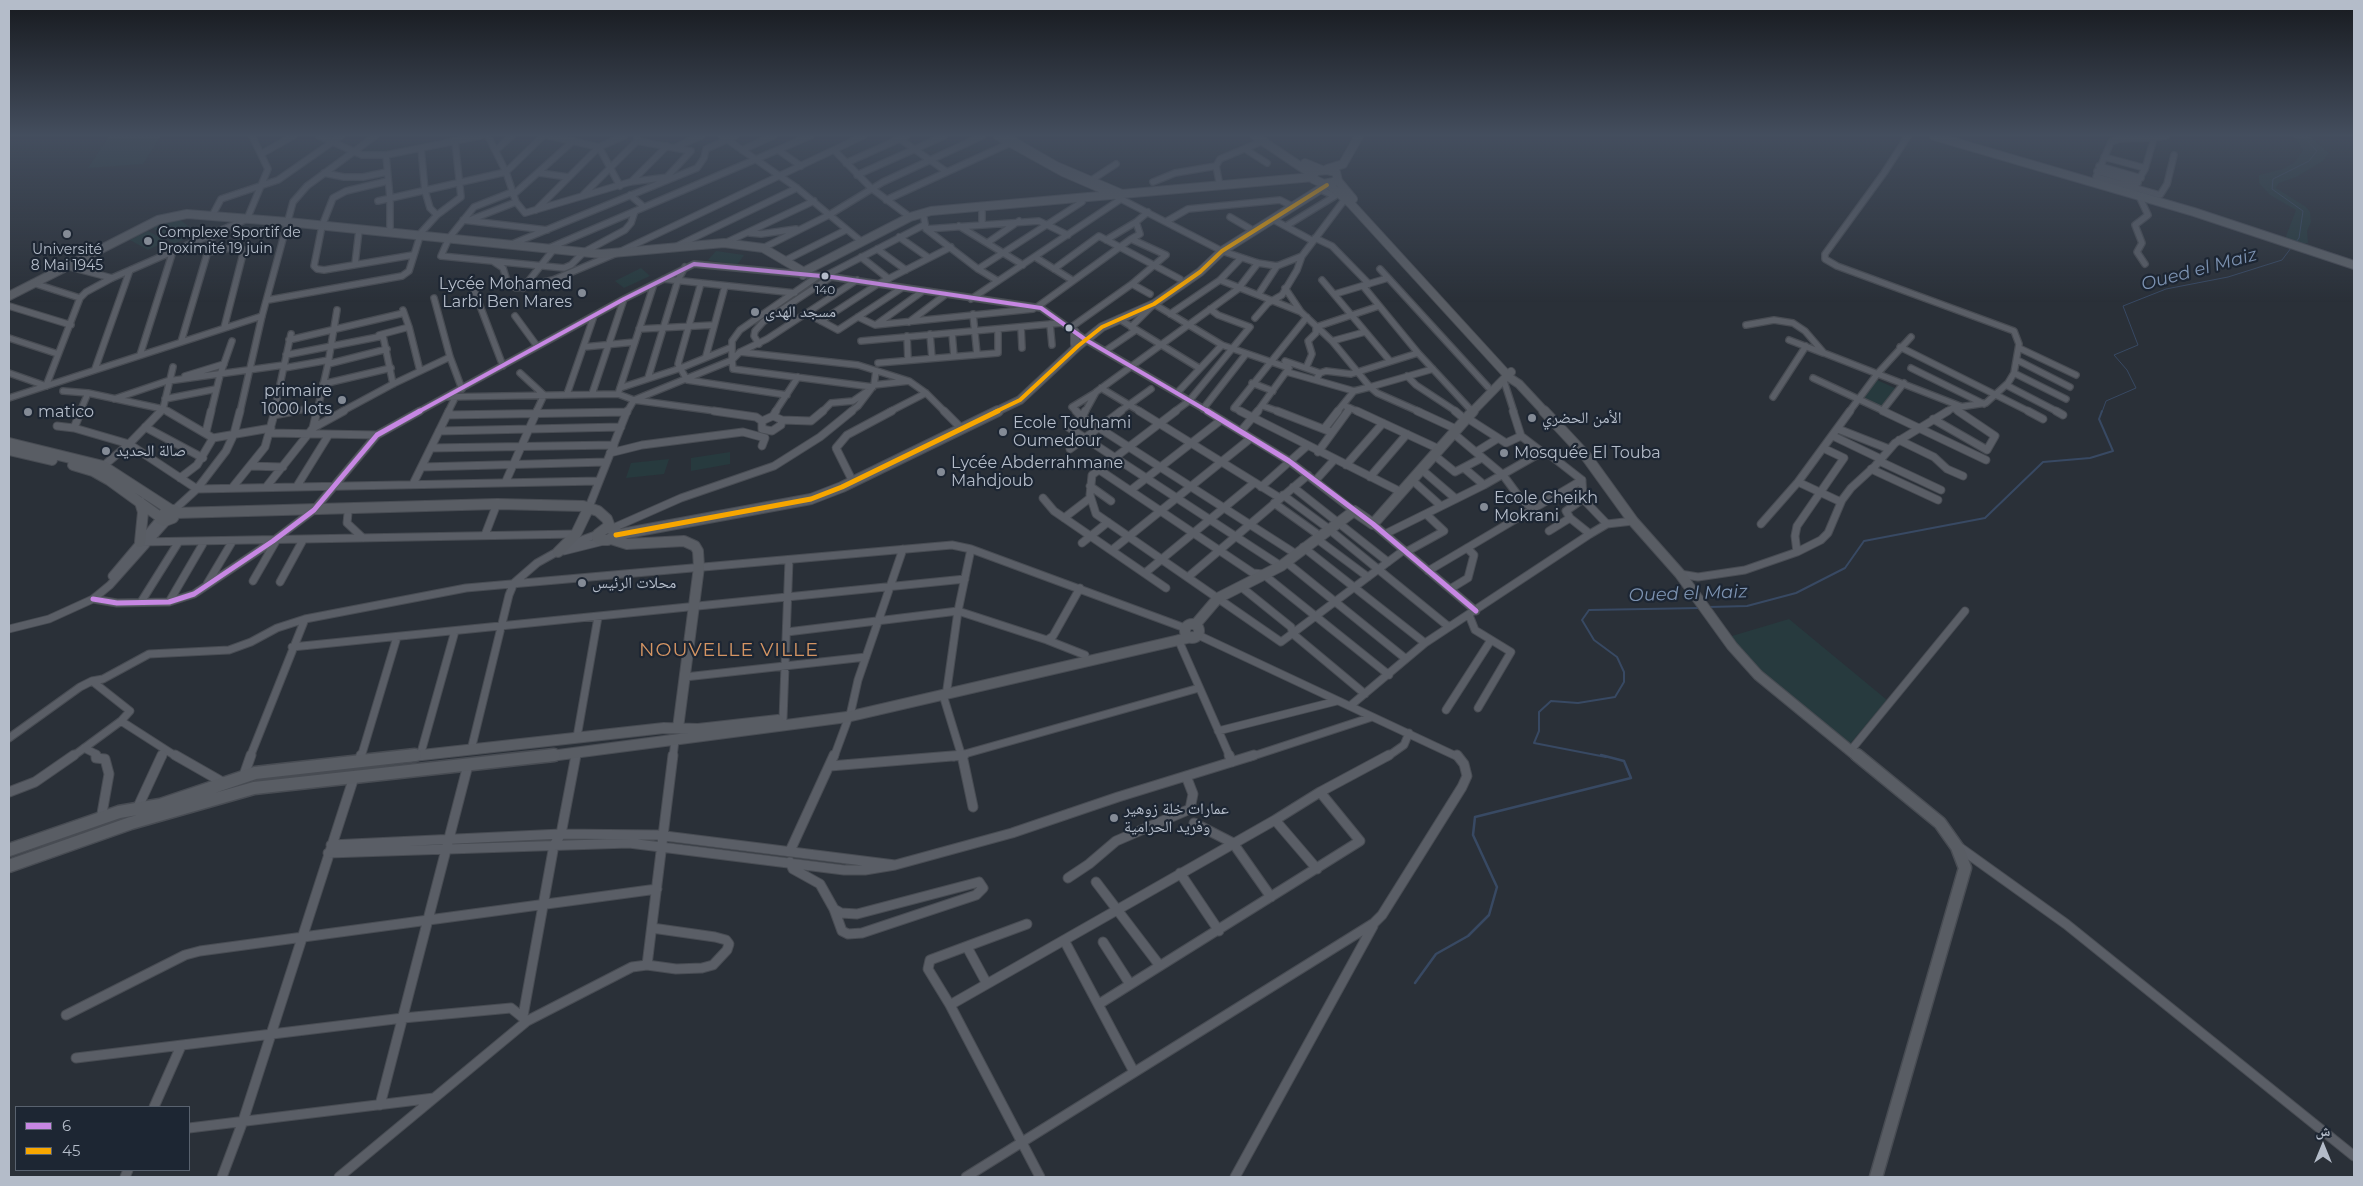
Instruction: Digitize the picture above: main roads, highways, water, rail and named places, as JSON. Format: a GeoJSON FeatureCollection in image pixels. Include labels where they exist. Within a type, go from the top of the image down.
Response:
{"type":"FeatureCollection","features":[{"type":"Feature","properties":{"kind":"main road"},"geometry":{"type":"LineString","coordinates":[[2130,191],[2139,196],[2354,265]]}},
{"type":"Feature","properties":{"kind":"waterway","name":"Oued el Maiz"},"geometry":{"type":"LineString","coordinates":[[2275,191],[2303,211],[2299,238],[2296,242]]}},
{"type":"Feature","properties":{"kind":"waterway","name":"Oued el Maiz"},"geometry":{"type":"LineString","coordinates":[[2102,412],[2106,401],[2136,388],[2127,370],[2114,355],[2138,345],[2123,306],[2166,289],[2228,277],[2282,260],[2291,248]]}},
{"type":"Feature","properties":{"kind":"waterway","name":"Oued el Maiz"},"geometry":{"type":"LineString","coordinates":[[1709,607],[1747,606],[1796,593],[1845,568],[1864,541],[1985,518],[2043,462],[2090,458],[2113,451],[2099,419],[2102,411]]}},
{"type":"Feature","properties":{"kind":"waterway","name":"Oued el Maiz"},"geometry":{"type":"LineString","coordinates":[[1606,757],[1534,743],[1539,731],[1539,712],[1551,701],[1578,703],[1615,697],[1624,682],[1624,672],[1617,657],[1594,640],[1582,620],[1589,610],[1700,608]]}},
{"type":"Feature","properties":{"kind":"waterway","name":"Oued el Maiz"},"geometry":{"type":"LineString","coordinates":[[1415,983],[1436,954],[1468,936],[1489,915],[1497,887],[1473,835],[1475,817],[1631,778],[1624,761],[1601,755]]}},
{"type":"Feature","properties":{"kind":"place","name":"Université 8 Mai 1945"},"geometry":{"type":"Point","coordinates":[67,234]}},
{"type":"Feature","properties":{"kind":"place","name":"Complexe Sportif de Proximité 19 juin"},"geometry":{"type":"Point","coordinates":[148,241]}},
{"type":"Feature","properties":{"kind":"place","name":"140"},"geometry":{"type":"Point","coordinates":[825,276]}},
{"type":"Feature","properties":{"kind":"place","name":"Lycée Mohamed Larbi Ben Mares"},"geometry":{"type":"Point","coordinates":[582,293]}},
{"type":"Feature","properties":{"kind":"place","name":"مسجد الهدى"},"geometry":{"type":"Point","coordinates":[755,312]}},
{"type":"Feature","properties":{"kind":"place","name":"primaire 1000 lots"},"geometry":{"type":"Point","coordinates":[342,400]}},
{"type":"Feature","properties":{"kind":"place","name":"matico"},"geometry":{"type":"Point","coordinates":[28,412]}},
{"type":"Feature","properties":{"kind":"place","name":"الأمن الحضري"},"geometry":{"type":"Point","coordinates":[1532,418]}},
{"type":"Feature","properties":{"kind":"place","name":"Ecole Touhami Oumedour"},"geometry":{"type":"Point","coordinates":[1003,432]}},
{"type":"Feature","properties":{"kind":"place","name":"صالة الحديد"},"geometry":{"type":"Point","coordinates":[106,451]}},
{"type":"Feature","properties":{"kind":"place","name":"Mosquée El Touba"},"geometry":{"type":"Point","coordinates":[1504,453]}},
{"type":"Feature","properties":{"kind":"place","name":"Lycée Abderrahmane Mahdjoub"},"geometry":{"type":"Point","coordinates":[941,472]}},
{"type":"Feature","properties":{"kind":"place","name":"Ecole Cheikh Mokrani"},"geometry":{"type":"Point","coordinates":[1484,507]}},
{"type":"Feature","properties":{"kind":"place","name":"محلات الرئيس"},"geometry":{"type":"Point","coordinates":[582,583]}},
{"type":"Feature","properties":{"kind":"place","name":"عمارات خلة زوهير وفريد الحرامية"},"geometry":{"type":"Point","coordinates":[1114,818]}},
{"type":"Feature","properties":{"kind":"district","name":"NOUVELLE VILLE"},"geometry":{"type":"Point","coordinates":[729,650]}}]}
